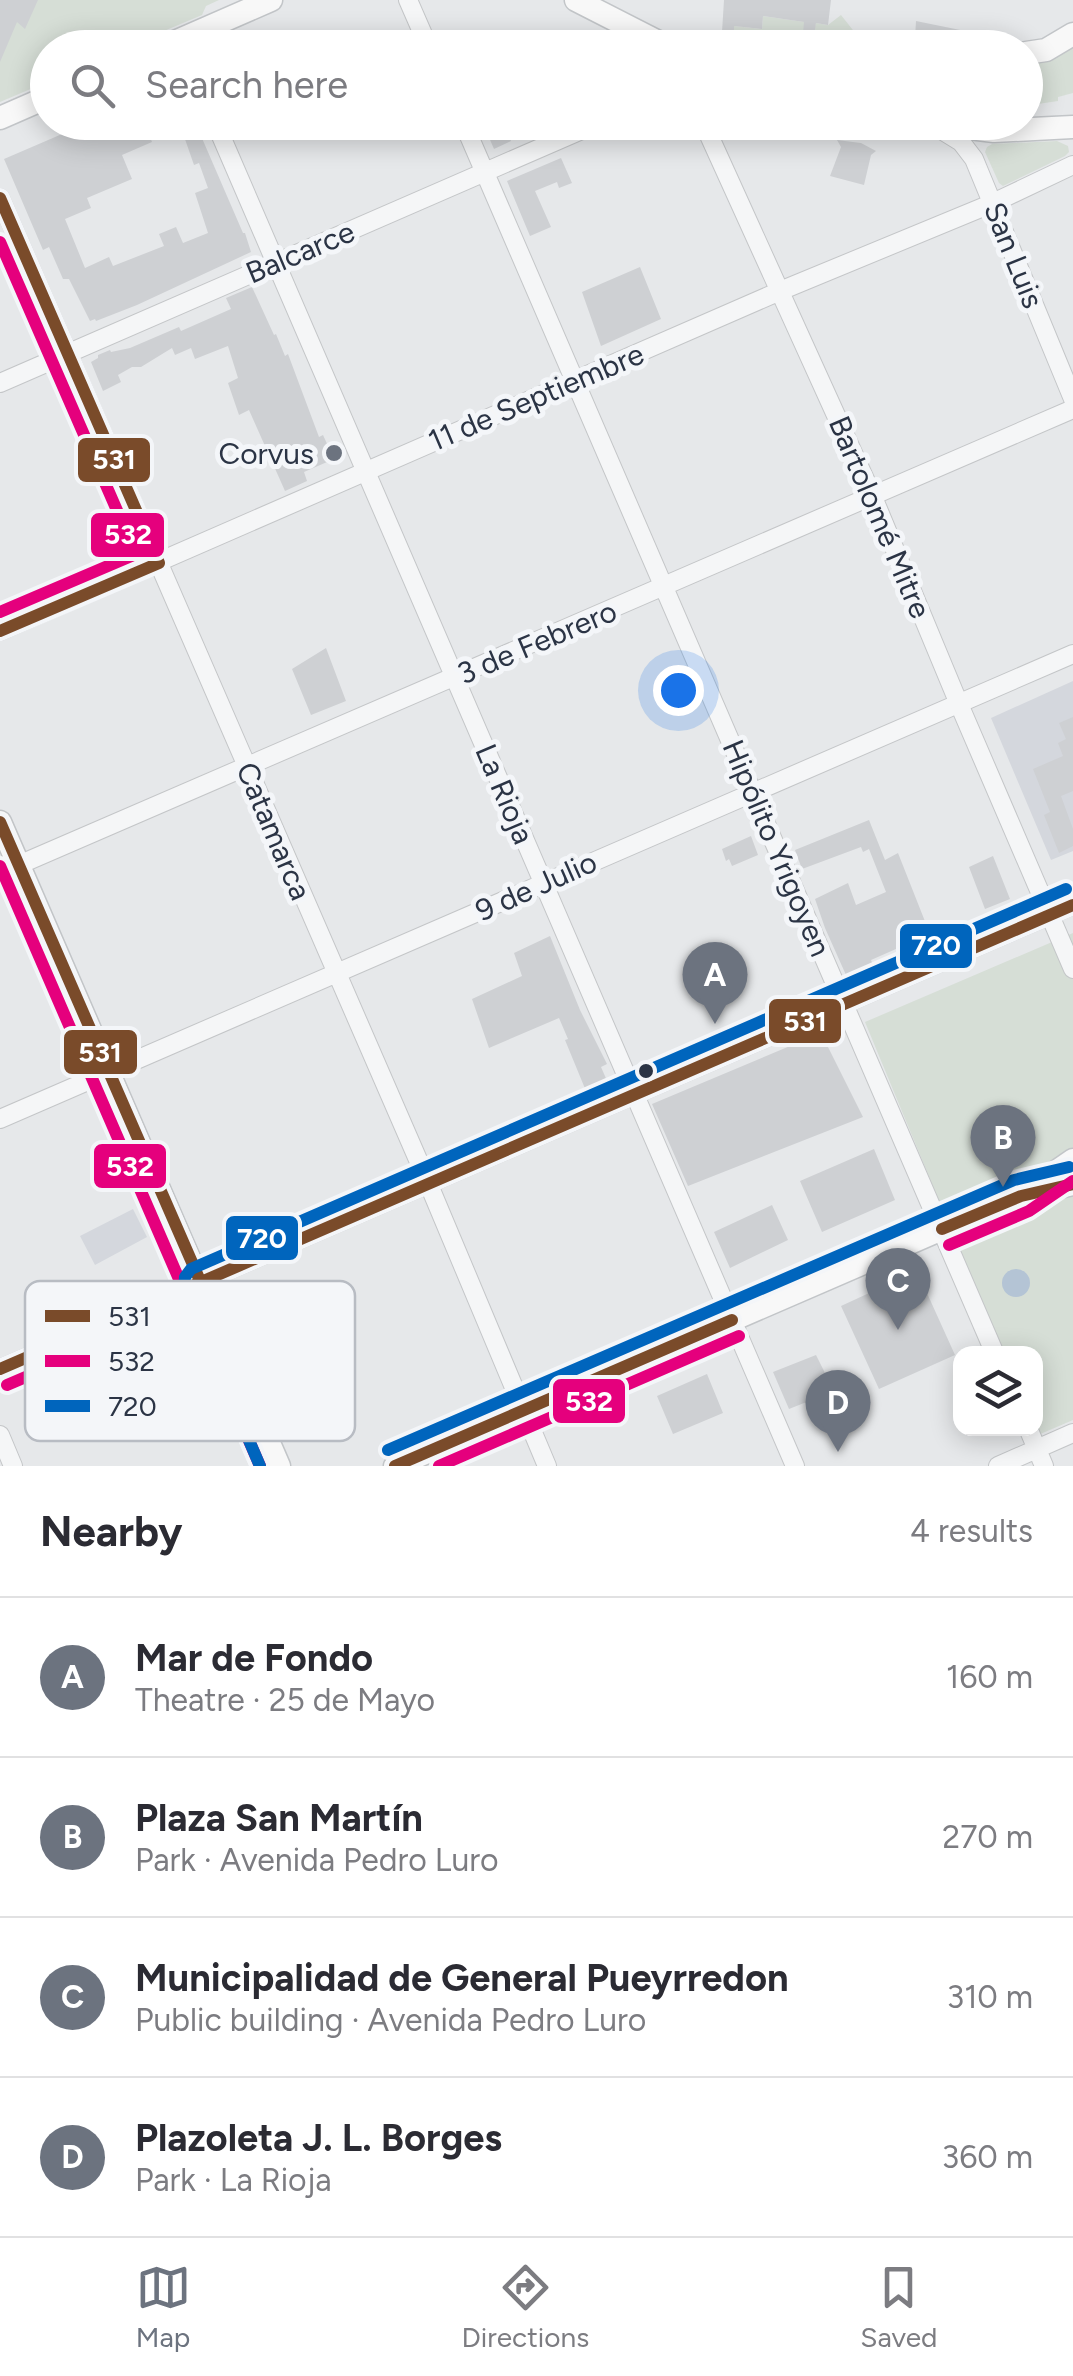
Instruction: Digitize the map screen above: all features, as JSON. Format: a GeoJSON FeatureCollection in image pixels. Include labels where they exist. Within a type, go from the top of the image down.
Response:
{"type":"FeatureCollection","features":[{"type":"Feature","properties":{"kind":"main road"},"geometry":{"type":"LineString","coordinates":[[207,30],[271,0]]}},
{"type":"Feature","properties":{"kind":"main road"},"geometry":{"type":"LineString","coordinates":[[576,0],[635,30]]}},
{"type":"Feature","properties":{"kind":"main road"},"geometry":{"type":"LineString","coordinates":[[1043,50],[1073,34]]}},
{"type":"Feature","properties":{"kind":"main road"},"geometry":{"type":"LineString","coordinates":[[0,118],[30,105]]}},
{"type":"Feature","properties":{"kind":"main road"},"geometry":{"type":"LineString","coordinates":[[1043,130],[1073,127]]}},
{"type":"Feature","properties":{"kind":"main road"},"geometry":{"type":"LineString","coordinates":[[0,822],[9,869],[108,1072],[200,1281]]}},
{"type":"Feature","properties":{"kind":"main road"},"geometry":{"type":"LineString","coordinates":[[1021,1196],[1073,1160]]}},
{"type":"Feature","properties":{"kind":"main road"},"geometry":{"type":"LineString","coordinates":[[395,1466],[1021,1196],[1073,1184]]}},
{"type":"Feature","properties":{"kind":"main road"},"geometry":{"type":"LineString","coordinates":[[268,1441],[279,1466]]}},
{"type":"Feature","properties":{"kind":"street"},"geometry":{"type":"LineString","coordinates":[[408,0],[422,30]]}},
{"type":"Feature","properties":{"kind":"street","name":"La Rioja"},"geometry":{"type":"LineString","coordinates":[[223,140],[795,1466]]}},
{"type":"Feature","properties":{"kind":"street","name":"Hipólito Yrigoyen"},"geometry":{"type":"LineString","coordinates":[[471,140],[993,1346]]}},
{"type":"Feature","properties":{"kind":"street","name":"Balcarce"},"geometry":{"type":"LineString","coordinates":[[0,383],[559,140]]}},
{"type":"Feature","properties":{"kind":"street","name":"Bartolomé Mitre"},"geometry":{"type":"LineString","coordinates":[[710,140],[874,497],[1073,970]]}},
{"type":"Feature","properties":{"kind":"street","name":"San Luis"},"geometry":{"type":"LineString","coordinates":[[957,140],[968,150],[993,203],[1073,399]]}},
{"type":"Feature","properties":{"kind":"street","name":"11 de Septiembre"},"geometry":{"type":"LineString","coordinates":[[0,631],[1073,165]]}},
{"type":"Feature","properties":{"kind":"street","name":"Catamarca"},"geometry":{"type":"LineString","coordinates":[[0,198],[429,1186],[546,1466]]}},
{"type":"Feature","properties":{"kind":"street","name":"3 de Febrero"},"geometry":{"type":"LineString","coordinates":[[9,869],[1073,410]]}},
{"type":"Feature","properties":{"kind":"street","name":"9 de Julio"},"geometry":{"type":"LineString","coordinates":[[0,1119],[1073,654]]}},
{"type":"Feature","properties":{"kind":"street"},"geometry":{"type":"LineString","coordinates":[[206,1281],[1073,905]]}},
{"type":"Feature","properties":{"kind":"street"},"geometry":{"type":"LineString","coordinates":[[0,1370],[25,1359]]}},
{"type":"Feature","properties":{"kind":"street"},"geometry":{"type":"LineString","coordinates":[[998,1466],[1040,1457],[1073,1433]]}},
{"type":"Feature","properties":{"kind":"street"},"geometry":{"type":"LineString","coordinates":[[0,1435],[13,1466]]}},
{"type":"Feature","properties":{"kind":"shaded area"},"geometry":{"type":"Polygon","coordinates":[[[0,0],[219,0],[206,6],[202,15],[166,30],[30,30],[30,89],[0,102],[0,0]]]}},
{"type":"Feature","properties":{"kind":"shaded area"},"geometry":{"type":"Polygon","coordinates":[[[841,15],[853,30],[814,30],[816,23],[828,25],[841,15]]]}},
{"type":"Feature","properties":{"kind":"shaded area"},"geometry":{"type":"Polygon","coordinates":[[[763,16],[804,22],[804,30],[734,30],[734,26],[762,29],[763,16]]]}},
{"type":"Feature","properties":{"kind":"shaded area"},"geometry":{"type":"Polygon","coordinates":[[[1073,48],[1073,93],[1043,103],[1043,61],[1073,48]]]}},
{"type":"Feature","properties":{"kind":"shaded area"},"geometry":{"type":"Polygon","coordinates":[[[1057,141],[1068,146],[1065,156],[1003,186],[985,152],[992,144],[1057,141]]]}},
{"type":"Feature","properties":{"kind":"shaded area"},"geometry":{"type":"Polygon","coordinates":[[[1073,681],[1073,851],[1051,860],[991,718],[1073,681]]]}},
{"type":"Feature","properties":{"kind":"shaded area"},"geometry":{"type":"Polygon","coordinates":[[[1073,933],[1073,1420],[1043,1433],[1043,1346],[999,1346],[865,1022],[1073,933]]]}},
{"type":"Feature","properties":{"kind":"shaded area"},"geometry":{"type":"Polygon","coordinates":[[[133,1209],[147,1237],[95,1265],[80,1236],[133,1209]]]}},
{"type":"Feature","properties":{"kind":"water"},"geometry":{"type":"Polygon","coordinates":[[[1016,1269],[1026,1273],[1030,1283],[1026,1293],[1016,1297],[1006,1293],[1002,1283],[1006,1273],[1016,1269]]]}},
{"type":"Feature","properties":{"kind":"building"},"geometry":{"type":"Polygon","coordinates":[[[0,0],[38,0],[25,29],[17,22],[0,62],[0,0]]]}},
{"type":"Feature","properties":{"kind":"building"},"geometry":{"type":"Polygon","coordinates":[[[724,0],[831,0],[828,25],[816,23],[815,30],[803,30],[804,22],[763,16],[762,29],[734,26],[734,30],[722,30],[724,0]]]}},
{"type":"Feature","properties":{"kind":"building"},"geometry":{"type":"Polygon","coordinates":[[[916,21],[960,30],[915,30],[916,21]]]}},
{"type":"Feature","properties":{"kind":"building"},"geometry":{"type":"Polygon","coordinates":[[[48,140],[151,140],[122,155],[132,179],[87,198],[91,208],[65,219],[85,268],[109,257],[113,266],[164,246],[159,234],[176,227],[183,243],[208,233],[195,193],[208,188],[185,140],[203,140],[251,252],[137,305],[90,321],[69,279],[63,279],[49,247],[43,250],[4,159],[48,140]]]}},
{"type":"Feature","properties":{"kind":"building"},"geometry":{"type":"Polygon","coordinates":[[[490,140],[511,140],[511,141],[494,149],[490,140]]]}},
{"type":"Feature","properties":{"kind":"building"},"geometry":{"type":"Polygon","coordinates":[[[837,140],[861,143],[876,151],[871,155],[864,185],[830,176],[841,147],[837,140]]]}},
{"type":"Feature","properties":{"kind":"building"},"geometry":{"type":"Polygon","coordinates":[[[561,158],[572,183],[559,188],[557,182],[535,191],[551,227],[530,236],[507,181],[561,158]]]}},
{"type":"Feature","properties":{"kind":"building"},"geometry":{"type":"Polygon","coordinates":[[[640,267],[661,319],[601,346],[582,292],[640,267]]]}},
{"type":"Feature","properties":{"kind":"building"},"geometry":{"type":"Polygon","coordinates":[[[252,287],[285,356],[288,354],[319,437],[323,435],[334,459],[304,472],[307,481],[285,491],[249,410],[239,415],[228,383],[238,378],[228,346],[195,359],[191,348],[175,355],[172,348],[141,367],[118,375],[121,382],[103,391],[91,362],[110,350],[130,348],[179,327],[181,331],[231,309],[226,298],[252,287]]]}},
{"type":"Feature","properties":{"kind":"building"},"geometry":{"type":"Polygon","coordinates":[[[326,648],[346,701],[311,715],[292,669],[326,648]]]}},
{"type":"Feature","properties":{"kind":"building"},"geometry":{"type":"Polygon","coordinates":[[[1073,717],[1073,791],[1061,796],[1073,829],[1073,846],[1059,853],[1044,815],[1050,812],[1033,769],[1063,756],[1058,743],[1066,739],[1059,723],[1073,717]]]}},
{"type":"Feature","properties":{"kind":"building"},"geometry":{"type":"Polygon","coordinates":[[[869,820],[885,860],[898,853],[930,934],[846,975],[815,899],[848,883],[856,905],[886,892],[869,849],[863,852],[861,847],[802,869],[795,850],[869,820]]]}},
{"type":"Feature","properties":{"kind":"building"},"geometry":{"type":"Polygon","coordinates":[[[751,836],[758,855],[732,866],[722,849],[751,836]]]}},
{"type":"Feature","properties":{"kind":"building"},"geometry":{"type":"Polygon","coordinates":[[[993,856],[1010,899],[985,909],[969,867],[993,856]]]}},
{"type":"Feature","properties":{"kind":"building"},"geometry":{"type":"Polygon","coordinates":[[[550,936],[607,1064],[601,1067],[608,1083],[586,1091],[559,1018],[489,1048],[472,999],[522,976],[514,953],[550,936]]]}},
{"type":"Feature","properties":{"kind":"building"},"geometry":{"type":"Polygon","coordinates":[[[821,1033],[863,1117],[688,1186],[652,1104],[821,1033]]]}},
{"type":"Feature","properties":{"kind":"building"},"geometry":{"type":"Polygon","coordinates":[[[874,1149],[895,1200],[822,1232],[800,1181],[874,1149]]]}},
{"type":"Feature","properties":{"kind":"building"},"geometry":{"type":"Polygon","coordinates":[[[772,1205],[788,1240],[730,1268],[714,1232],[772,1205]]]}},
{"type":"Feature","properties":{"kind":"building"},"geometry":{"type":"Polygon","coordinates":[[[917,1271],[953,1356],[879,1389],[841,1306],[917,1271]]]}},
{"type":"Feature","properties":{"kind":"building"},"geometry":{"type":"Polygon","coordinates":[[[816,1355],[834,1391],[789,1409],[773,1372],[816,1355]]]}},
{"type":"Feature","properties":{"kind":"building"},"geometry":{"type":"Polygon","coordinates":[[[707,1374],[723,1413],[673,1434],[657,1396],[707,1374]]]}},
{"type":"Feature","properties":{"kind":"transit line","name":"531"},"geometry":{"type":"LineString","coordinates":[[0,198],[159,563],[0,631]]}},
{"type":"Feature","properties":{"kind":"transit line","name":"532"},"geometry":{"type":"LineString","coordinates":[[0,242],[136,554],[0,612]]}},
{"type":"Feature","properties":{"kind":"transit line","name":"531"},"geometry":{"type":"LineString","coordinates":[[0,822],[200,1281]]}},
{"type":"Feature","properties":{"kind":"transit line","name":"532"},"geometry":{"type":"LineString","coordinates":[[0,866],[180,1281]]}},
{"type":"Feature","properties":{"kind":"transit line","name":"720"},"geometry":{"type":"LineString","coordinates":[[185,1281],[191,1269],[1066,889]]}},
{"type":"Feature","properties":{"kind":"transit line","name":"531"},"geometry":{"type":"LineString","coordinates":[[204,1281],[1073,905]]}},
{"type":"Feature","properties":{"kind":"transit line","name":"720"},"geometry":{"type":"LineString","coordinates":[[388,1450],[1014,1180],[1069,1167]]}},
{"type":"Feature","properties":{"kind":"transit line","name":"532"},"geometry":{"type":"LineString","coordinates":[[949,1245],[1029,1211],[1073,1181]]}},
{"type":"Feature","properties":{"kind":"transit line","name":"531"},"geometry":{"type":"LineString","coordinates":[[942,1229],[1021,1196],[1073,1184]]}},
{"type":"Feature","properties":{"kind":"transit line","name":"531"},"geometry":{"type":"LineString","coordinates":[[395,1466],[732,1320]]}},
{"type":"Feature","properties":{"kind":"transit line","name":"532"},"geometry":{"type":"LineString","coordinates":[[439,1466],[739,1336]]}},
{"type":"Feature","properties":{"kind":"transit line","name":"531"},"geometry":{"type":"LineString","coordinates":[[0,1369],[25,1358]]}},
{"type":"Feature","properties":{"kind":"transit line","name":"532"},"geometry":{"type":"LineString","coordinates":[[7,1385],[25,1377]]}},
{"type":"Feature","properties":{"kind":"transit line","name":"532"},"geometry":{"type":"LineString","coordinates":[[249,1441],[260,1466]]}},
{"type":"Feature","properties":{"kind":"transit line","name":"720"},"geometry":{"type":"LineString","coordinates":[[249,1441],[260,1466]]}},
{"type":"Feature","properties":{"kind":"place","name":"Corvus"},"geometry":{"type":"Point","coordinates":[334,453]}},
{"type":"Feature","properties":{"kind":"place","name":"Mar de Fondo"},"geometry":{"type":"Point","coordinates":[715,1024]}},
{"type":"Feature","properties":{"kind":"place","name":"Plaza San Martín"},"geometry":{"type":"Point","coordinates":[1003,1187]}},
{"type":"Feature","properties":{"kind":"place","name":"Municipalidad de General Pueyrredon"},"geometry":{"type":"Point","coordinates":[898,1330]}},
{"type":"Feature","properties":{"kind":"place","name":"Plazoleta J. L. Borges"},"geometry":{"type":"Point","coordinates":[838,1452]}}]}
